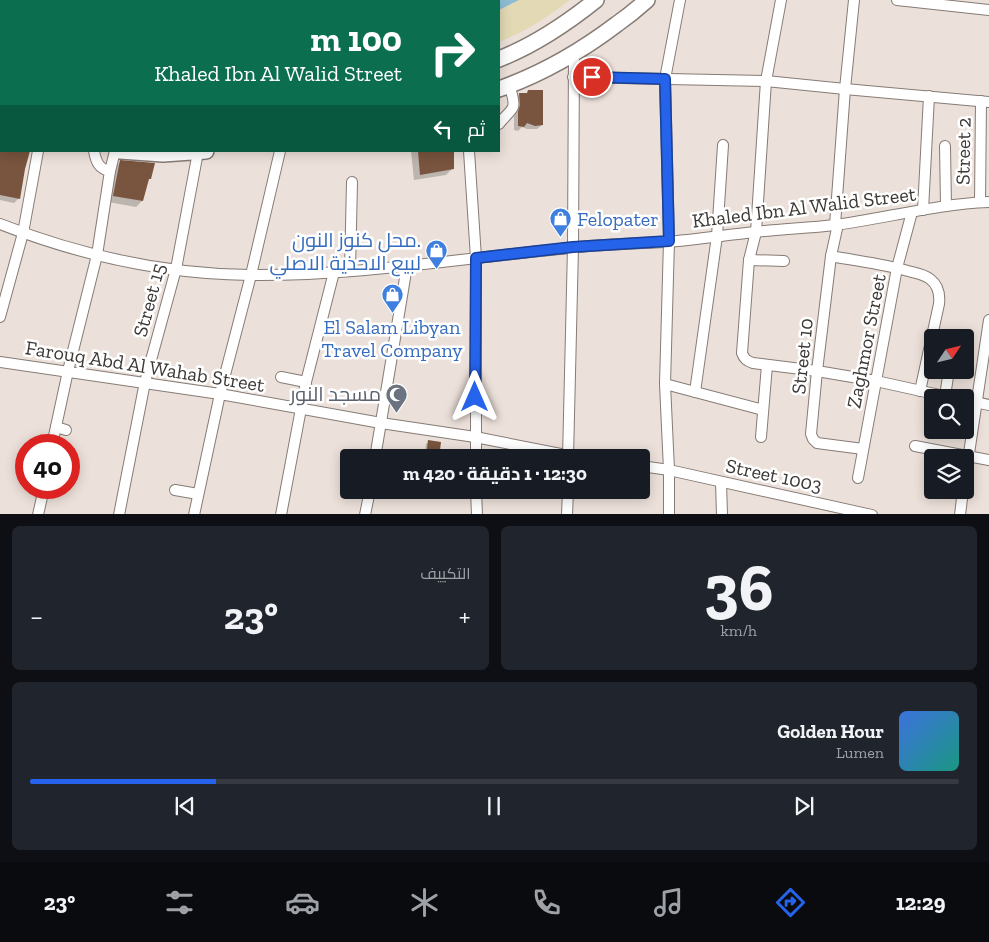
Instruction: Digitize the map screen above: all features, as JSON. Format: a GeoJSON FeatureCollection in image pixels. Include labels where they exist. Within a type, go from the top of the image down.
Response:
{"type":"FeatureCollection","features":[{"type":"Feature","properties":{"kind":"highway"},"geometry":{"type":"LineString","coordinates":[[500,59],[552,32],[596,0]]}},
{"type":"Feature","properties":{"kind":"highway"},"geometry":{"type":"LineString","coordinates":[[504,87],[545,70],[574,54],[613,28],[647,0]]}},
{"type":"Feature","properties":{"kind":"highway"},"geometry":{"type":"LineString","coordinates":[[134,152],[163,154],[202,152]]}},
{"type":"Feature","properties":{"kind":"street"},"geometry":{"type":"LineString","coordinates":[[669,514],[665,384],[669,241],[665,79],[680,0]]}},
{"type":"Feature","properties":{"kind":"street"},"geometry":{"type":"LineString","coordinates":[[781,0],[766,81],[756,232],[749,260],[742,353],[748,361],[817,371],[924,392]]}},
{"type":"Feature","properties":{"kind":"street","name":"Street 10"},"geometry":{"type":"LineString","coordinates":[[854,0],[845,89],[836,225],[817,371],[811,434],[817,443],[863,450]]}},
{"type":"Feature","properties":{"kind":"street"},"geometry":{"type":"LineString","coordinates":[[897,0],[989,10]]}},
{"type":"Feature","properties":{"kind":"street"},"geometry":{"type":"LineString","coordinates":[[568,449],[573,247],[574,54]]}},
{"type":"Feature","properties":{"kind":"street"},"geometry":{"type":"LineString","coordinates":[[573,76],[766,81],[985,101]]}},
{"type":"Feature","properties":{"kind":"street"},"geometry":{"type":"LineString","coordinates":[[500,123],[513,106],[513,102],[504,87]]}},
{"type":"Feature","properties":{"kind":"street"},"geometry":{"type":"LineString","coordinates":[[923,210],[929,96]]}},
{"type":"Feature","properties":{"kind":"street","name":"Street 2"},"geometry":{"type":"LineString","coordinates":[[984,202],[985,101]]}},
{"type":"Feature","properties":{"kind":"street"},"geometry":{"type":"LineString","coordinates":[[695,392],[717,236],[723,145]]}},
{"type":"Feature","properties":{"kind":"street"},"geometry":{"type":"LineString","coordinates":[[945,146],[946,206]]}},
{"type":"Feature","properties":{"kind":"street"},"geometry":{"type":"LineString","coordinates":[[0,317],[23,233],[38,152]]}},
{"type":"Feature","properties":{"kind":"street"},"geometry":{"type":"LineString","coordinates":[[94,152],[99,166],[110,171]]}},
{"type":"Feature","properties":{"kind":"street"},"geometry":{"type":"LineString","coordinates":[[58,434],[61,429],[68,372],[97,255],[114,152]]}},
{"type":"Feature","properties":{"kind":"street","name":"Street 15"},"geometry":{"type":"LineString","coordinates":[[119,514],[145,382],[176,269],[202,152]]}},
{"type":"Feature","properties":{"kind":"street"},"geometry":{"type":"LineString","coordinates":[[194,514],[220,394],[280,152]]}},
{"type":"Feature","properties":{"kind":"street"},"geometry":{"type":"LineString","coordinates":[[469,152],[476,258],[476,449]]}},
{"type":"Feature","properties":{"kind":"street"},"geometry":{"type":"LineString","coordinates":[[350,271],[352,182]]}},
{"type":"Feature","properties":{"kind":"street","name":"Khaled Ibn Al Walid Street"},"geometry":{"type":"LineString","coordinates":[[0,224],[57,244],[97,255],[176,269],[213,273],[251,274],[350,271],[573,247],[669,241],[836,225],[946,206],[984,202]]}},
{"type":"Feature","properties":{"kind":"street","name":"Zaghmor Street"},"geometry":{"type":"LineString","coordinates":[[858,478],[897,268],[912,212]]}},
{"type":"Feature","properties":{"kind":"street"},"geometry":{"type":"LineString","coordinates":[[831,256],[923,274],[936,286],[940,296],[939,304],[920,391]]}},
{"type":"Feature","properties":{"kind":"street"},"geometry":{"type":"LineString","coordinates":[[749,260],[784,261]]}},
{"type":"Feature","properties":{"kind":"street"},"geometry":{"type":"LineString","coordinates":[[377,449],[407,266]]}},
{"type":"Feature","properties":{"kind":"street"},"geometry":{"type":"LineString","coordinates":[[281,514],[306,382],[334,272]]}},
{"type":"Feature","properties":{"kind":"street"},"geometry":{"type":"LineString","coordinates":[[969,449],[989,320]]}},
{"type":"Feature","properties":{"kind":"street","name":"Farouq Abd Al Wahab Street"},"geometry":{"type":"LineString","coordinates":[[0,362],[220,394],[381,423],[475,437],[531,449]]}},
{"type":"Feature","properties":{"kind":"street"},"geometry":{"type":"LineString","coordinates":[[761,437],[767,365]]}},
{"type":"Feature","properties":{"kind":"street"},"geometry":{"type":"LineString","coordinates":[[281,377],[306,382]]}},
{"type":"Feature","properties":{"kind":"street"},"geometry":{"type":"LineString","coordinates":[[665,384],[763,410]]}},
{"type":"Feature","properties":{"kind":"street"},"geometry":{"type":"LineString","coordinates":[[976,402],[989,404]]}},
{"type":"Feature","properties":{"kind":"street"},"geometry":{"type":"LineString","coordinates":[[915,446],[931,449]]}},
{"type":"Feature","properties":{"kind":"street"},"geometry":{"type":"LineString","coordinates":[[974,457],[989,460]]}},
{"type":"Feature","properties":{"kind":"street"},"geometry":{"type":"LineString","coordinates":[[650,467],[669,470]]}},
{"type":"Feature","properties":{"kind":"street","name":"Street 1003"},"geometry":{"type":"LineString","coordinates":[[669,470],[853,513],[872,514]]}},
{"type":"Feature","properties":{"kind":"street"},"geometry":{"type":"LineString","coordinates":[[721,482],[722,514]]}},
{"type":"Feature","properties":{"kind":"street"},"geometry":{"type":"LineString","coordinates":[[175,490],[198,494]]}},
{"type":"Feature","properties":{"kind":"street"},"geometry":{"type":"LineString","coordinates":[[38,514],[41,499]]}},
{"type":"Feature","properties":{"kind":"street"},"geometry":{"type":"LineString","coordinates":[[365,514],[368,499]]}},
{"type":"Feature","properties":{"kind":"street"},"geometry":{"type":"LineString","coordinates":[[476,499],[477,514]]}},
{"type":"Feature","properties":{"kind":"street"},"geometry":{"type":"LineString","coordinates":[[569,499],[571,514]]}},
{"type":"Feature","properties":{"kind":"street"},"geometry":{"type":"LineString","coordinates":[[960,514],[962,499]]}},
{"type":"Feature","properties":{"kind":"sand"},"geometry":{"type":"Polygon","coordinates":[[[519,0],[570,0],[536,24],[500,42],[500,10],[519,0]]]}},
{"type":"Feature","properties":{"kind":"water"},"geometry":{"type":"Polygon","coordinates":[[[500,0],[519,0],[500,10],[500,0]]]}},
{"type":"Feature","properties":{"kind":"building"},"geometry":{"type":"Polygon","coordinates":[[[528,90],[543,90],[543,125],[535,126],[527,123],[524,127],[518,126],[519,93],[527,93],[528,90]]]}},
{"type":"Feature","properties":{"kind":"building"},"geometry":{"type":"Polygon","coordinates":[[[0,152],[30,152],[20,199],[0,195],[0,152]]]}},
{"type":"Feature","properties":{"kind":"building"},"geometry":{"type":"Polygon","coordinates":[[[418,152],[454,152],[454,169],[420,175],[418,152]]]}},
{"type":"Feature","properties":{"kind":"building"},"geometry":{"type":"Polygon","coordinates":[[[120,160],[155,163],[143,201],[113,196],[120,160]]]}},
{"type":"Feature","properties":{"kind":"building"},"geometry":{"type":"Polygon","coordinates":[[[428,440],[441,442],[440,449],[427,449],[428,440]]]}},
{"type":"Feature","properties":{"kind":"place","name":"Felopater"},"geometry":{"type":"Point","coordinates":[561,238]}},
{"type":"Feature","properties":{"kind":"place","name":"محل كنوز النون. لبيع الاحذية الاصلي"},"geometry":{"type":"Point","coordinates":[437,270]}},
{"type":"Feature","properties":{"kind":"place","name":"El Salam Libyan Travel Company"},"geometry":{"type":"Point","coordinates":[392,314]}},
{"type":"Feature","properties":{"kind":"place","name":"مسجد النور"},"geometry":{"type":"Point","coordinates":[397,413]}},
{"type":"Feature","properties":{"kind":"route"},"geometry":{"type":"LineString","coordinates":[[475,397],[476,258],[573,247],[669,241],[665,79],[592,77]]}}]}
